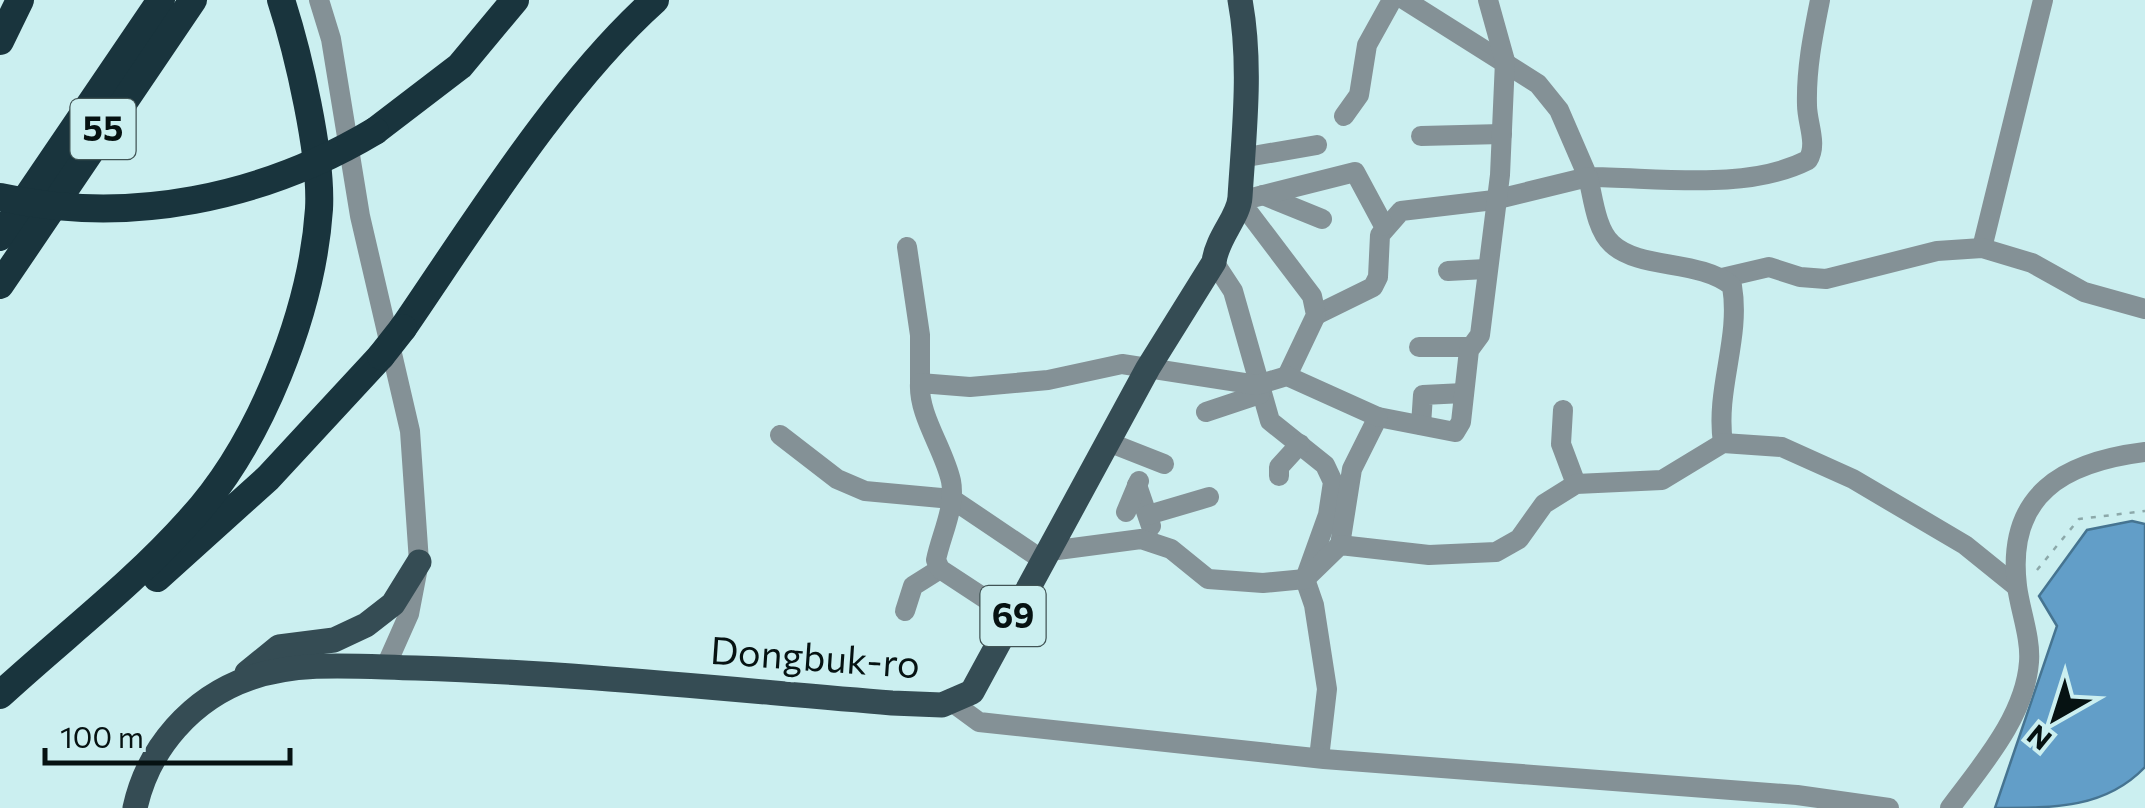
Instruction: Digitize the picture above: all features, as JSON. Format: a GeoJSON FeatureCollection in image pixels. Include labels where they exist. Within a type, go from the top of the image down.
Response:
{"type":"FeatureCollection","features":[{"type":"Feature","properties":{"kind":"highway"},"geometry":{"type":"LineString","coordinates":[[0,41],[20,0]]}},
{"type":"Feature","properties":{"kind":"highway","name":"55"},"geometry":{"type":"LineString","coordinates":[[0,285],[8,249],[161,0]]}},
{"type":"Feature","properties":{"kind":"highway","name":"55"},"geometry":{"type":"LineString","coordinates":[[8,249],[193,0]]}},
{"type":"Feature","properties":{"kind":"highway"},"geometry":{"type":"LineString","coordinates":[[134,588],[192,518],[243,446],[274,384],[302,298],[319,207],[307,106],[280,0]]}},
{"type":"Feature","properties":{"kind":"highway"},"geometry":{"type":"LineString","coordinates":[[0,196],[88,207],[199,200],[289,175],[375,131],[460,66],[515,0]]}},
{"type":"Feature","properties":{"kind":"highway"},"geometry":{"type":"LineString","coordinates":[[0,695],[268,478],[403,328],[488,202],[570,96],[655,0]]}},
{"type":"Feature","properties":{"kind":"main road","name":"Dongbuk-ro"},"geometry":{"type":"LineString","coordinates":[[135,808],[150,766],[171,733],[199,706],[231,686],[286,669],[503,671],[892,704],[942,705],[972,692],[1148,368],[1214,262],[1216,242],[1252,198],[1241,158],[1245,29],[1240,0]]}},
{"type":"Feature","properties":{"kind":"main road"},"geometry":{"type":"LineString","coordinates":[[231,686],[279,647],[334,640],[366,625],[403,591],[419,562]]}},
{"type":"Feature","properties":{"kind":"street"},"geometry":{"type":"LineString","coordinates":[[319,0],[331,39],[360,216],[410,431],[419,562],[409,614],[386,668]]}},
{"type":"Feature","properties":{"kind":"street"},"geometry":{"type":"LineString","coordinates":[[1344,116],[1359,95],[1372,22],[1392,0]]}},
{"type":"Feature","properties":{"kind":"street"},"geometry":{"type":"LineString","coordinates":[[1406,0],[1538,84],[1559,110],[1588,177],[1604,232],[1613,245],[1722,278],[1732,286],[1735,302],[1720,418],[1723,443]]}},
{"type":"Feature","properties":{"kind":"street"},"geometry":{"type":"LineString","coordinates":[[1288,376],[1378,418],[1456,432],[1470,346],[1480,335],[1502,134],[1505,61],[1488,0]]}},
{"type":"Feature","properties":{"kind":"street"},"geometry":{"type":"LineString","coordinates":[[1384,226],[1410,208],[1494,200],[1588,177],[1743,176],[1808,160],[1814,152],[1807,108],[1809,51],[1820,0]]}},
{"type":"Feature","properties":{"kind":"street"},"geometry":{"type":"LineString","coordinates":[[1982,248],[2043,0]]}},
{"type":"Feature","properties":{"kind":"street"},"geometry":{"type":"LineString","coordinates":[[1421,136],[1502,134]]}},
{"type":"Feature","properties":{"kind":"street"},"geometry":{"type":"LineString","coordinates":[[1241,158],[1317,145]]}},
{"type":"Feature","properties":{"kind":"street"},"geometry":{"type":"LineString","coordinates":[[1252,198],[1355,172],[1384,226],[1373,287],[1316,315]]}},
{"type":"Feature","properties":{"kind":"street"},"geometry":{"type":"LineString","coordinates":[[1252,198],[1322,219]]}},
{"type":"Feature","properties":{"kind":"street"},"geometry":{"type":"LineString","coordinates":[[1206,412],[1288,376],[1316,315],[1312,296],[1252,198]]}},
{"type":"Feature","properties":{"kind":"street"},"geometry":{"type":"LineString","coordinates":[[907,247],[920,335],[919,400],[930,417],[952,498],[939,544],[940,569]]}},
{"type":"Feature","properties":{"kind":"street"},"geometry":{"type":"LineString","coordinates":[[1722,278],[1769,267],[1800,277],[1826,279],[1937,252],[1982,248],[2032,262],[2084,292],[2145,309]]}},
{"type":"Feature","properties":{"kind":"street"},"geometry":{"type":"LineString","coordinates":[[1214,262],[1234,291],[1258,389],[1270,421],[1325,464],[1333,482],[1328,515],[1306,578],[1314,604],[1327,689],[1319,758]]}},
{"type":"Feature","properties":{"kind":"street"},"geometry":{"type":"LineString","coordinates":[[1448,271],[1486,269]]}},
{"type":"Feature","properties":{"kind":"street"},"geometry":{"type":"LineString","coordinates":[[1419,348],[1470,346]]}},
{"type":"Feature","properties":{"kind":"street"},"geometry":{"type":"LineString","coordinates":[[920,383],[970,387],[1048,380],[1104,366],[1148,368],[1258,389]]}},
{"type":"Feature","properties":{"kind":"street"},"geometry":{"type":"LineString","coordinates":[[1420,425],[1423,394],[1464,393]]}},
{"type":"Feature","properties":{"kind":"street"},"geometry":{"type":"LineString","coordinates":[[1563,410],[1561,444],[1576,484]]}},
{"type":"Feature","properties":{"kind":"street"},"geometry":{"type":"LineString","coordinates":[[780,435],[836,479],[865,490],[952,498],[1047,556],[1142,538],[1171,549],[1208,578],[1263,582],[1306,578],[1340,546],[1352,469],[1378,418]]}},
{"type":"Feature","properties":{"kind":"street"},"geometry":{"type":"LineString","coordinates":[[1108,442],[1156,463],[1137,484],[1126,512]]}},
{"type":"Feature","properties":{"kind":"street"},"geometry":{"type":"LineString","coordinates":[[1340,546],[1429,555],[1496,552],[1519,539],[1544,504],[1576,484],[1616,478],[1662,480],[1723,443],[1782,447],[1852,479],[1966,544],[2018,587]]}},
{"type":"Feature","properties":{"kind":"street"},"geometry":{"type":"LineString","coordinates":[[1279,476],[1280,467],[1300,444]]}},
{"type":"Feature","properties":{"kind":"street"},"geometry":{"type":"LineString","coordinates":[[1950,808],[2018,707],[2030,661],[2015,556],[2026,514],[2070,468],[2145,452]]}},
{"type":"Feature","properties":{"kind":"street"},"geometry":{"type":"LineString","coordinates":[[1137,484],[1148,514],[1152,542]]}},
{"type":"Feature","properties":{"kind":"street"},"geometry":{"type":"LineString","coordinates":[[1148,514],[1209,496]]}},
{"type":"Feature","properties":{"kind":"street"},"geometry":{"type":"LineString","coordinates":[[905,611],[913,586],[940,569]]}},
{"type":"Feature","properties":{"kind":"street"},"geometry":{"type":"LineString","coordinates":[[940,569],[1013,617]]}},
{"type":"Feature","properties":{"kind":"street"},"geometry":{"type":"LineString","coordinates":[[949,700],[979,722],[1319,758],[1636,780],[1889,808]]}},
{"type":"Feature","properties":{"kind":"path"},"geometry":{"type":"LineString","coordinates":[[2018,587],[2078,519],[2145,511]]}},
{"type":"Feature","properties":{"kind":"water"},"geometry":{"type":"Polygon","coordinates":[[[2132,521],[2145,524],[2145,767],[2114,791],[2078,803],[1995,808],[2057,626],[2039,596],[2087,530],[2132,521]]]}}]}
